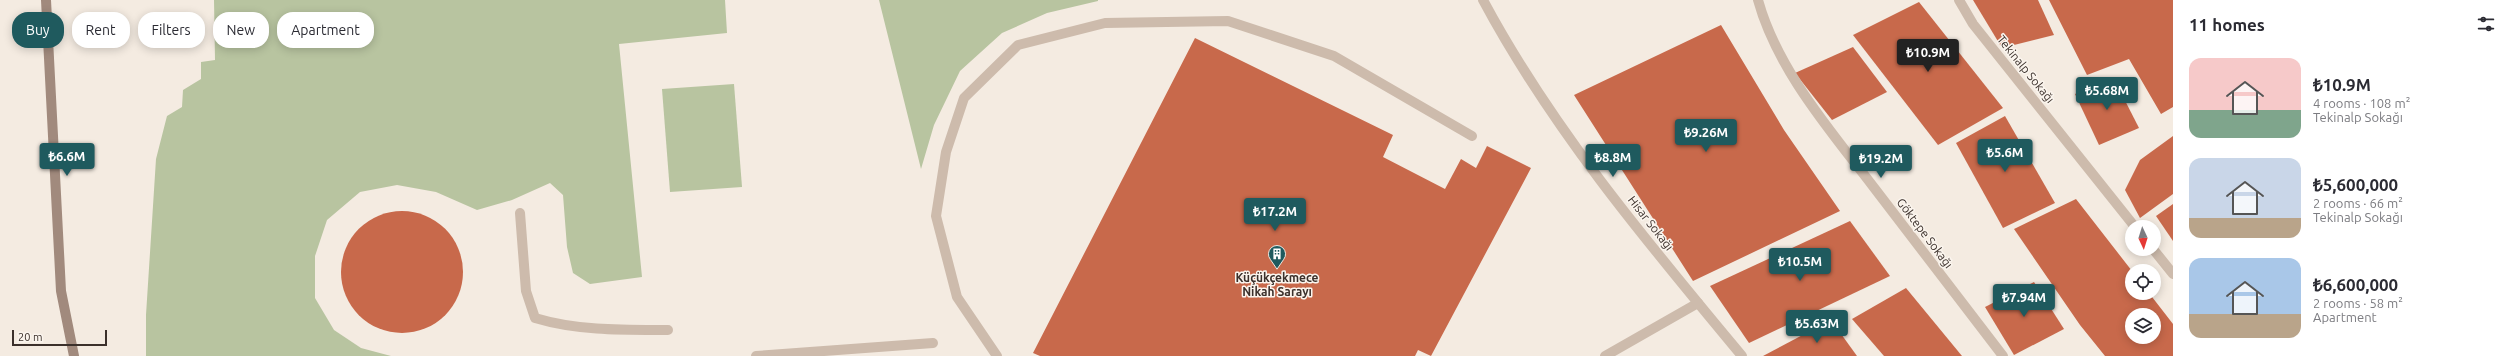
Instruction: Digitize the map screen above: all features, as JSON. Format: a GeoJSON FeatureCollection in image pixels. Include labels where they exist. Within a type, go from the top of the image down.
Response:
{"type":"FeatureCollection","features":[{"type":"Feature","properties":{"kind":"main road"},"geometry":{"type":"LineString","coordinates":[[46,0],[61,290],[74,356]]}},
{"type":"Feature","properties":{"kind":"street","name":"Hisar Sokağı"},"geometry":{"type":"LineString","coordinates":[[1483,0],[1504,40],[1584,159],[1742,356]]}},
{"type":"Feature","properties":{"kind":"street","name":"Göktepe Sokağı"},"geometry":{"type":"LineString","coordinates":[[1758,0],[1764,19],[1787,66],[1822,120],[2003,356]]}},
{"type":"Feature","properties":{"kind":"street","name":"Tekinalp Sokağı"},"geometry":{"type":"LineString","coordinates":[[1959,0],[1973,24],[2129,220]]}},
{"type":"Feature","properties":{"kind":"street"},"geometry":{"type":"LineString","coordinates":[[997,356],[957,297],[936,216],[946,152],[964,98],[1018,46],[1105,23],[1228,21],[1334,56],[1472,136]]}},
{"type":"Feature","properties":{"kind":"street"},"geometry":{"type":"LineString","coordinates":[[520,213],[526,292],[535,318],[558,325],[629,330],[668,330]]}},
{"type":"Feature","properties":{"kind":"street"},"geometry":{"type":"LineString","coordinates":[[2159,256],[2173,274]]}},
{"type":"Feature","properties":{"kind":"street"},"geometry":{"type":"LineString","coordinates":[[1605,356],[1698,303]]}},
{"type":"Feature","properties":{"kind":"street"},"geometry":{"type":"LineString","coordinates":[[756,356],[933,343]]}},
{"type":"Feature","properties":{"kind":"green space"},"geometry":{"type":"Polygon","coordinates":[[[214,0],[725,0],[727,33],[619,44],[642,277],[590,284],[573,273],[567,247],[563,195],[550,183],[512,200],[477,210],[436,192],[397,185],[360,192],[327,220],[315,256],[315,298],[334,330],[361,348],[391,356],[146,356],[146,315],[156,159],[167,116],[182,107],[183,90],[201,79],[201,62],[215,60],[215,48],[269,48],[269,12],[214,12],[214,0]]]}},
{"type":"Feature","properties":{"kind":"green space"},"geometry":{"type":"Polygon","coordinates":[[[879,0],[1098,1],[1047,13],[1002,33],[960,71],[934,125],[921,169],[879,0]]]}},
{"type":"Feature","properties":{"kind":"green space"},"geometry":{"type":"Polygon","coordinates":[[[734,84],[742,187],[670,192],[662,89],[734,84]]]}},
{"type":"Feature","properties":{"kind":"building"},"geometry":{"type":"Polygon","coordinates":[[[1973,0],[2038,0],[2054,35],[2002,48],[1973,0]]]}},
{"type":"Feature","properties":{"kind":"building"},"geometry":{"type":"Polygon","coordinates":[[[2049,0],[2173,0],[2173,107],[2161,114],[2129,59],[2087,75],[2049,0]]]}},
{"type":"Feature","properties":{"kind":"building"},"geometry":{"type":"Polygon","coordinates":[[[1919,2],[2003,108],[1938,145],[1853,35],[1919,2]]]}},
{"type":"Feature","properties":{"kind":"building"},"geometry":{"type":"Polygon","coordinates":[[[1721,25],[1784,130],[1840,211],[1693,281],[1574,95],[1721,25]]]}},
{"type":"Feature","properties":{"kind":"building","name":"Küçükçekmece Nikah Sarayı"},"geometry":{"type":"Polygon","coordinates":[[[1195,38],[1393,135],[1383,157],[1445,189],[1461,159],[1476,168],[1487,146],[1531,168],[1431,356],[1418,350],[1415,356],[1040,356],[1033,353],[1195,38]]]}},
{"type":"Feature","properties":{"kind":"building"},"geometry":{"type":"Polygon","coordinates":[[[1853,47],[1887,92],[1832,120],[1795,73],[1853,47]]]}},
{"type":"Feature","properties":{"kind":"building"},"geometry":{"type":"Polygon","coordinates":[[[2113,77],[2139,128],[2099,145],[2075,94],[2113,77]]]}},
{"type":"Feature","properties":{"kind":"building"},"geometry":{"type":"Polygon","coordinates":[[[2005,116],[2055,203],[2003,228],[1956,143],[2005,116]]]}},
{"type":"Feature","properties":{"kind":"building"},"geometry":{"type":"Polygon","coordinates":[[[2173,136],[2173,194],[2140,218],[2125,190],[2140,160],[2173,136]]]}},
{"type":"Feature","properties":{"kind":"building"},"geometry":{"type":"Polygon","coordinates":[[[2076,199],[2127,264],[2125,264],[2125,300],[2154,300],[2161,308],[2125,308],[2125,344],[2161,344],[2161,308],[2173,324],[2173,356],[2105,356],[2080,325],[2014,229],[2076,199]]]}},
{"type":"Feature","properties":{"kind":"building"},"geometry":{"type":"Polygon","coordinates":[[[2173,204],[2173,241],[2161,223],[2161,220],[2159,220],[2156,216],[2173,204]]]}},
{"type":"Feature","properties":{"kind":"building"},"geometry":{"type":"Polygon","coordinates":[[[402,211],[414,212],[425,216],[436,221],[445,229],[453,238],[458,249],[462,260],[462,284],[458,295],[453,306],[445,315],[436,323],[425,328],[414,332],[402,333],[390,332],[379,328],[368,323],[359,315],[351,306],[346,295],[342,284],[341,272],[342,260],[346,249],[351,238],[359,229],[368,221],[379,216],[390,212],[402,211]]]}},
{"type":"Feature","properties":{"kind":"building"},"geometry":{"type":"Polygon","coordinates":[[[1850,221],[1890,276],[1749,343],[1710,286],[1850,221]]]}},
{"type":"Feature","properties":{"kind":"building"},"geometry":{"type":"Polygon","coordinates":[[[2034,282],[2064,329],[2014,355],[1985,307],[2034,282]]]}},
{"type":"Feature","properties":{"kind":"building"},"geometry":{"type":"Polygon","coordinates":[[[1906,288],[1962,356],[1884,356],[1852,319],[1906,288]]]}},
{"type":"Feature","properties":{"kind":"building"},"geometry":{"type":"Polygon","coordinates":[[[1831,320],[1857,356],[1763,356],[1831,320]]]}},
{"type":"Feature","properties":{"kind":"place","name":"Küçükçekmece Nikah Sarayı"},"geometry":{"type":"Point","coordinates":[1277,269]}}]}
